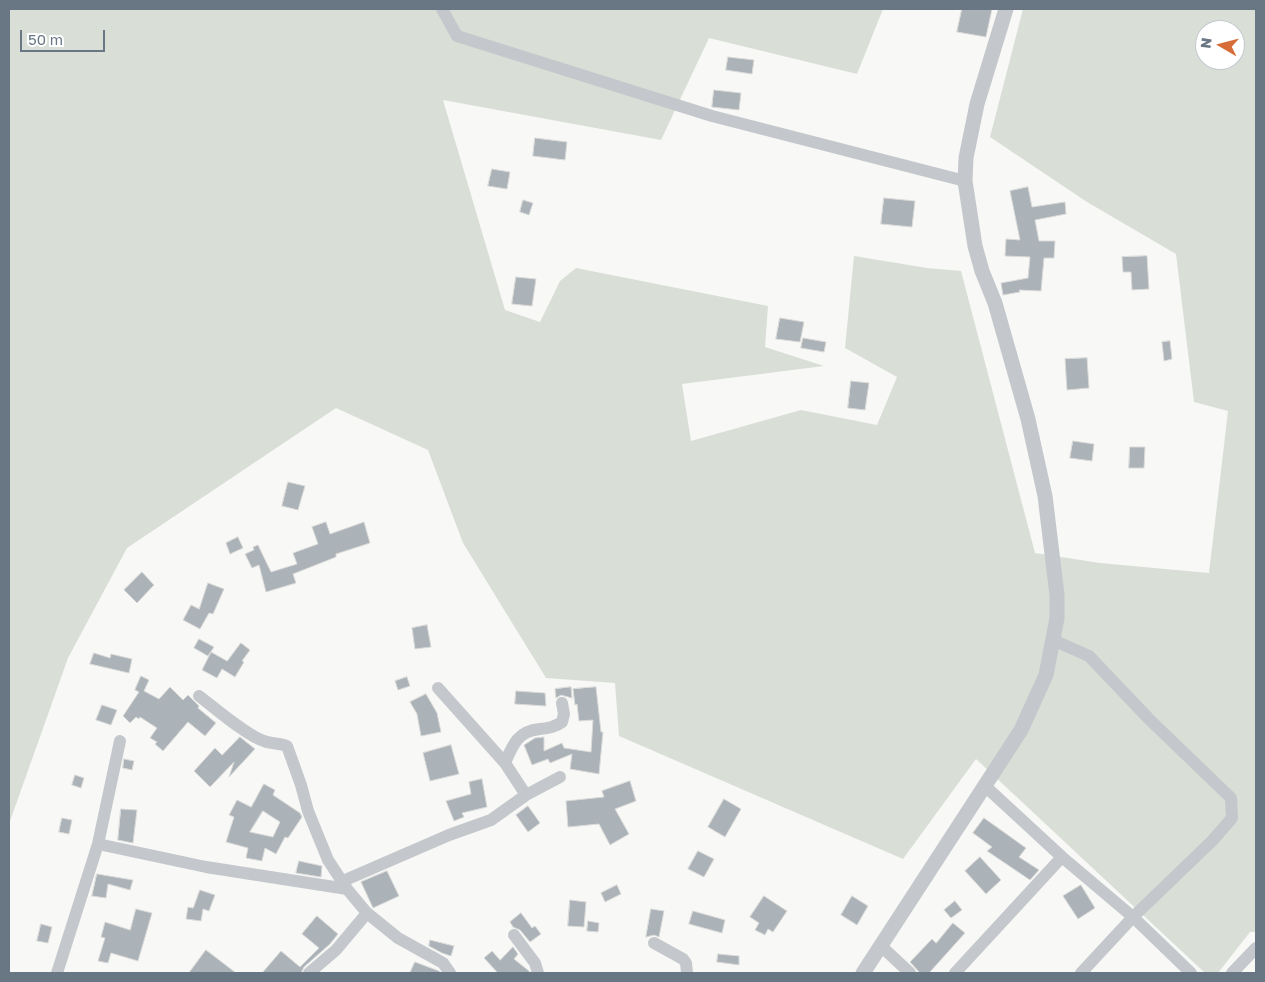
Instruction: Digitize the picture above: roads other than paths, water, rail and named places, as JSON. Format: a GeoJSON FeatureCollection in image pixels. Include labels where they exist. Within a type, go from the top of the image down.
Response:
{"type":"FeatureCollection","features":[{"type":"Feature","properties":{"kind":"street"},"geometry":{"type":"LineString","coordinates":[[442,9],[457,36],[712,116],[965,181]]}},
{"type":"Feature","properties":{"kind":"street"},"geometry":{"type":"LineString","coordinates":[[863,973],[1020,730],[1046,675],[1057,618],[1057,595],[1045,496],[1025,409],[995,303],[982,271],[975,246],[965,181],[966,158],[977,104],[1006,9]]}},
{"type":"Feature","properties":{"kind":"street"},"geometry":{"type":"LineString","coordinates":[[1053,640],[1089,656],[1149,719],[1231,798],[1232,818],[1213,840],[1133,917],[1081,973]]}},
{"type":"Feature","properties":{"kind":"street"},"geometry":{"type":"LineString","coordinates":[[438,688],[506,763],[526,795]]}},
{"type":"Feature","properties":{"kind":"street"},"geometry":{"type":"LineString","coordinates":[[200,696],[251,734],[264,741],[281,743],[287,746],[308,810],[328,860],[345,885],[367,913],[398,938],[439,959],[450,973]]}},
{"type":"Feature","properties":{"kind":"street"},"geometry":{"type":"LineString","coordinates":[[506,763],[518,737],[533,730],[555,727],[562,722],[564,714],[562,703]]}},
{"type":"Feature","properties":{"kind":"street"},"geometry":{"type":"LineString","coordinates":[[57,973],[98,844],[120,741]]}},
{"type":"Feature","properties":{"kind":"street"},"geometry":{"type":"LineString","coordinates":[[98,844],[206,867],[345,885],[448,835],[491,820],[526,795],[560,777]]}},
{"type":"Feature","properties":{"kind":"street"},"geometry":{"type":"LineString","coordinates":[[985,786],[1062,857],[1133,917],[1191,973]]}},
{"type":"Feature","properties":{"kind":"street"},"geometry":{"type":"LineString","coordinates":[[955,973],[1062,857]]}},
{"type":"Feature","properties":{"kind":"street"},"geometry":{"type":"LineString","coordinates":[[309,973],[336,950],[367,913]]}},
{"type":"Feature","properties":{"kind":"street"},"geometry":{"type":"LineString","coordinates":[[514,935],[536,963],[538,973]]}},
{"type":"Feature","properties":{"kind":"street"},"geometry":{"type":"LineString","coordinates":[[654,943],[683,959],[686,962],[687,973]]}},
{"type":"Feature","properties":{"kind":"street"},"geometry":{"type":"LineString","coordinates":[[881,946],[910,973]]}},
{"type":"Feature","properties":{"kind":"street"},"geometry":{"type":"LineString","coordinates":[[1232,973],[1256,948]]}}]}
